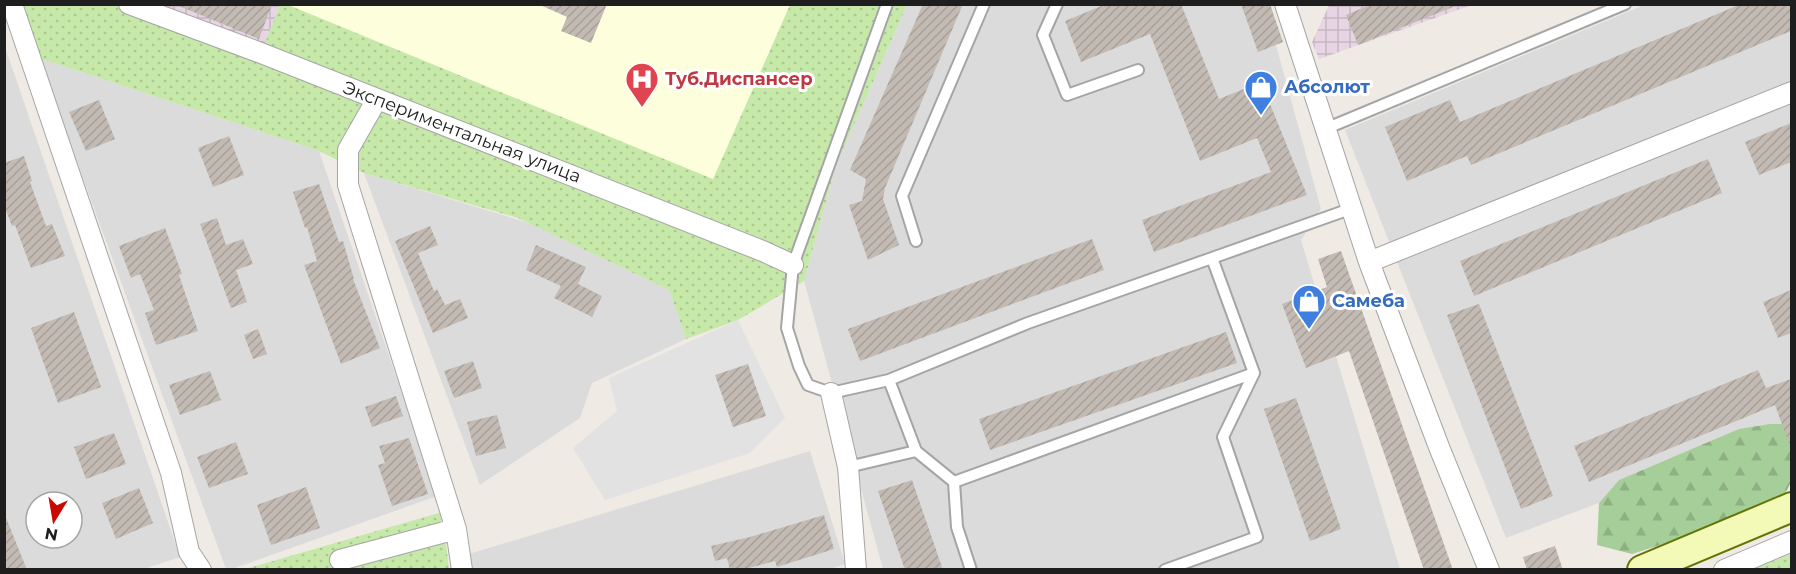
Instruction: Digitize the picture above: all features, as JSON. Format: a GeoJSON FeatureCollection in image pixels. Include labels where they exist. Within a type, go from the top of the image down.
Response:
{"type":"FeatureCollection","features":[{"type":"Feature","properties":{"kind":"main road"},"geometry":{"type":"LineString","coordinates":[[1642,570],[1791,507]]}},
{"type":"Feature","properties":{"kind":"street"},"geometry":{"type":"LineString","coordinates":[[12,4],[171,473],[189,552],[201,570]]}},
{"type":"Feature","properties":{"kind":"street","name":"Экспериментальная улица"},"geometry":{"type":"LineString","coordinates":[[129,4],[377,99],[793,265]]}},
{"type":"Feature","properties":{"kind":"street"},"geometry":{"type":"LineString","coordinates":[[1285,4],[1369,262],[1439,447],[1489,570]]}},
{"type":"Feature","properties":{"kind":"street"},"geometry":{"type":"LineString","coordinates":[[1369,262],[1791,92]]}},
{"type":"Feature","properties":{"kind":"street"},"geometry":{"type":"LineString","coordinates":[[377,99],[348,150],[348,185],[456,529],[462,570]]}},
{"type":"Feature","properties":{"kind":"street"},"geometry":{"type":"LineString","coordinates":[[831,393],[848,467],[856,570]]}},
{"type":"Feature","properties":{"kind":"street"},"geometry":{"type":"LineString","coordinates":[[340,560],[456,529]]}},
{"type":"Feature","properties":{"kind":"street"},"geometry":{"type":"LineString","coordinates":[[1724,570],[1791,541]]}},
{"type":"Feature","properties":{"kind":"lane"},"geometry":{"type":"LineString","coordinates":[[887,4],[793,265],[787,328],[799,366],[808,385],[831,393],[889,380],[1028,323],[1350,209]]}},
{"type":"Feature","properties":{"kind":"lane"},"geometry":{"type":"LineString","coordinates":[[916,241],[902,196],[984,4]]}},
{"type":"Feature","properties":{"kind":"lane"},"geometry":{"type":"LineString","coordinates":[[1057,4],[1043,35],[1067,95],[1138,70]]}},
{"type":"Feature","properties":{"kind":"lane"},"geometry":{"type":"LineString","coordinates":[[1325,129],[1625,4]]}},
{"type":"Feature","properties":{"kind":"lane"},"geometry":{"type":"LineString","coordinates":[[1165,570],[1257,537],[1223,437],[1254,373],[1212,258]]}},
{"type":"Feature","properties":{"kind":"lane"},"geometry":{"type":"LineString","coordinates":[[954,482],[1254,373]]}},
{"type":"Feature","properties":{"kind":"lane"},"geometry":{"type":"LineString","coordinates":[[889,380],[916,451],[954,482],[957,527],[971,570]]}},
{"type":"Feature","properties":{"kind":"lane"},"geometry":{"type":"LineString","coordinates":[[848,467],[916,451]]}},
{"type":"Feature","properties":{"kind":"shaded area"},"geometry":{"type":"Polygon","coordinates":[[[129,5],[280,5],[261,53],[129,5]]]}},
{"type":"Feature","properties":{"kind":"shaded area","name":"Туб.Диспансер"},"geometry":{"type":"Polygon","coordinates":[[[288,5],[790,5],[714,180],[288,5]]]}},
{"type":"Feature","properties":{"kind":"shaded area"},"geometry":{"type":"Polygon","coordinates":[[[907,5],[1265,5],[1321,209],[1301,240],[1400,569],[883,569],[804,281],[836,165],[907,5]]]}},
{"type":"Feature","properties":{"kind":"shaded area"},"geometry":{"type":"Polygon","coordinates":[[[1329,5],[1472,5],[1319,59],[1312,42],[1329,5]]]}},
{"type":"Feature","properties":{"kind":"shaded area"},"geometry":{"type":"Polygon","coordinates":[[[1644,5],[1791,5],[1791,424],[1770,424],[1660,463],[1619,480],[1599,503],[1506,538],[1345,130],[1644,5]]]}},
{"type":"Feature","properties":{"kind":"shaded area"},"geometry":{"type":"Polygon","coordinates":[[[4,44],[180,557],[144,569],[5,569],[4,44]]]}},
{"type":"Feature","properties":{"kind":"shaded area"},"geometry":{"type":"Polygon","coordinates":[[[39,58],[319,151],[437,496],[232,569],[226,569],[39,58]]]}},
{"type":"Feature","properties":{"kind":"shaded area"},"geometry":{"type":"Polygon","coordinates":[[[364,173],[529,223],[669,290],[686,339],[592,383],[580,418],[480,485],[364,173]]]}},
{"type":"Feature","properties":{"kind":"shaded area"},"geometry":{"type":"Polygon","coordinates":[[[738,320],[785,418],[750,453],[605,500],[573,448],[617,411],[609,378],[738,320]]]}},
{"type":"Feature","properties":{"kind":"shaded area"},"geometry":{"type":"Polygon","coordinates":[[[810,451],[845,564],[828,570],[473,570],[469,554],[810,451]]]}},
{"type":"Feature","properties":{"kind":"green space"},"geometry":{"type":"Polygon","coordinates":[[[4,5],[129,5],[261,53],[280,5],[288,5],[713,179],[790,5],[907,5],[836,165],[804,281],[738,320],[686,339],[669,290],[518,218],[364,173],[319,151],[39,58],[5,16],[4,5]]]}},
{"type":"Feature","properties":{"kind":"green space"},"geometry":{"type":"Polygon","coordinates":[[[1770,424],[1791,424],[1791,482],[1783,498],[1676,540],[1632,554],[1597,545],[1599,503],[1619,480],[1739,429],[1770,424]]]}},
{"type":"Feature","properties":{"kind":"green space"},"geometry":{"type":"Polygon","coordinates":[[[442,512],[449,569],[245,569],[442,512]]]}},
{"type":"Feature","properties":{"kind":"green space"},"geometry":{"type":"Polygon","coordinates":[[[1791,554],[1791,569],[1753,569],[1791,554]]]}},
{"type":"Feature","properties":{"kind":"building"},"geometry":{"type":"Polygon","coordinates":[[[174,4],[272,4],[259,39],[174,4]]]}},
{"type":"Feature","properties":{"kind":"building"},"geometry":{"type":"Polygon","coordinates":[[[538,4],[607,4],[591,43],[561,31],[567,17],[538,4]]]}},
{"type":"Feature","properties":{"kind":"building"},"geometry":{"type":"Polygon","coordinates":[[[923,4],[963,4],[885,188],[883,199],[899,245],[868,260],[849,205],[862,201],[866,179],[850,170],[923,4]]]}},
{"type":"Feature","properties":{"kind":"building"},"geometry":{"type":"Polygon","coordinates":[[[1106,4],[1181,4],[1219,99],[1261,82],[1307,195],[1154,252],[1142,220],[1271,172],[1257,138],[1200,161],[1150,34],[1081,62],[1065,21],[1106,4]]]}},
{"type":"Feature","properties":{"kind":"building"},"geometry":{"type":"Polygon","coordinates":[[[1241,4],[1270,4],[1283,42],[1258,52],[1241,4]]]}},
{"type":"Feature","properties":{"kind":"building"},"geometry":{"type":"Polygon","coordinates":[[[1372,4],[1458,5],[1358,45],[1346,15],[1372,4]]]}},
{"type":"Feature","properties":{"kind":"building"},"geometry":{"type":"Polygon","coordinates":[[[1741,4],[1791,4],[1791,31],[1471,165],[1467,156],[1407,181],[1385,127],[1450,100],[1460,122],[1741,4]]]}},
{"type":"Feature","properties":{"kind":"building"},"geometry":{"type":"Polygon","coordinates":[[[99,100],[115,139],[86,151],[69,112],[99,100]]]}},
{"type":"Feature","properties":{"kind":"building"},"geometry":{"type":"Polygon","coordinates":[[[1791,123],[1791,162],[1759,175],[1745,142],[1791,123]]]}},
{"type":"Feature","properties":{"kind":"building"},"geometry":{"type":"Polygon","coordinates":[[[229,136],[244,175],[213,187],[198,148],[229,136]]]}},
{"type":"Feature","properties":{"kind":"building"},"geometry":{"type":"Polygon","coordinates":[[[24,156],[32,181],[30,182],[46,226],[52,224],[65,256],[31,268],[15,225],[12,226],[4,205],[4,163],[24,156]]]}},
{"type":"Feature","properties":{"kind":"building"},"geometry":{"type":"Polygon","coordinates":[[[1708,159],[1722,193],[1474,296],[1460,261],[1708,159]]]}},
{"type":"Feature","properties":{"kind":"building"},"geometry":{"type":"Polygon","coordinates":[[[319,184],[339,242],[343,241],[353,279],[380,348],[341,364],[304,265],[317,261],[293,192],[319,184]]]}},
{"type":"Feature","properties":{"kind":"building"},"geometry":{"type":"Polygon","coordinates":[[[217,218],[226,245],[243,239],[253,264],[236,270],[247,302],[231,308],[200,224],[217,218]]]}},
{"type":"Feature","properties":{"kind":"building"},"geometry":{"type":"Polygon","coordinates":[[[430,226],[438,245],[418,253],[434,291],[437,289],[445,305],[460,299],[468,318],[433,333],[395,241],[430,226]]]}},
{"type":"Feature","properties":{"kind":"building"},"geometry":{"type":"Polygon","coordinates":[[[165,228],[182,274],[179,275],[198,331],[156,345],[145,313],[154,310],[140,274],[131,278],[119,246],[165,228]]]}},
{"type":"Feature","properties":{"kind":"building"},"geometry":{"type":"Polygon","coordinates":[[[1092,239],[1104,270],[860,361],[848,329],[1092,239]]]}},
{"type":"Feature","properties":{"kind":"building"},"geometry":{"type":"Polygon","coordinates":[[[536,245],[586,267],[578,284],[602,296],[592,317],[554,298],[561,286],[526,270],[536,245]]]}},
{"type":"Feature","properties":{"kind":"building"},"geometry":{"type":"Polygon","coordinates":[[[1341,251],[1453,570],[1424,570],[1349,351],[1306,368],[1282,304],[1327,287],[1318,259],[1341,251]]]}},
{"type":"Feature","properties":{"kind":"building"},"geometry":{"type":"Polygon","coordinates":[[[1791,290],[1791,333],[1778,338],[1763,302],[1791,290]]]}},
{"type":"Feature","properties":{"kind":"building"},"geometry":{"type":"Polygon","coordinates":[[[1479,304],[1553,496],[1521,509],[1447,315],[1479,304]]]}},
{"type":"Feature","properties":{"kind":"building"},"geometry":{"type":"Polygon","coordinates":[[[74,312],[101,387],[58,403],[31,328],[74,312]]]}},
{"type":"Feature","properties":{"kind":"building"},"geometry":{"type":"Polygon","coordinates":[[[258,329],[267,354],[253,359],[244,335],[258,329]]]}},
{"type":"Feature","properties":{"kind":"building"},"geometry":{"type":"Polygon","coordinates":[[[1226,332],[1237,363],[990,450],[979,419],[1226,332]]]}},
{"type":"Feature","properties":{"kind":"building"},"geometry":{"type":"Polygon","coordinates":[[[473,361],[482,388],[454,398],[444,371],[473,361]]]}},
{"type":"Feature","properties":{"kind":"building"},"geometry":{"type":"Polygon","coordinates":[[[748,364],[766,416],[733,427],[715,375],[748,364]]]}},
{"type":"Feature","properties":{"kind":"building"},"geometry":{"type":"Polygon","coordinates":[[[1758,370],[1766,388],[1791,379],[1791,446],[1775,405],[1589,482],[1574,446],[1758,370]]]}},
{"type":"Feature","properties":{"kind":"building"},"geometry":{"type":"Polygon","coordinates":[[[210,371],[221,400],[180,415],[169,385],[210,371]]]}},
{"type":"Feature","properties":{"kind":"building"},"geometry":{"type":"Polygon","coordinates":[[[396,396],[403,416],[372,427],[365,407],[396,396]]]}},
{"type":"Feature","properties":{"kind":"building"},"geometry":{"type":"Polygon","coordinates":[[[1296,398],[1341,529],[1310,541],[1264,409],[1296,398]]]}},
{"type":"Feature","properties":{"kind":"building"},"geometry":{"type":"Polygon","coordinates":[[[497,415],[506,448],[476,456],[467,422],[497,415]]]}},
{"type":"Feature","properties":{"kind":"building"},"geometry":{"type":"Polygon","coordinates":[[[114,433],[126,464],[86,479],[74,447],[114,433]]]}},
{"type":"Feature","properties":{"kind":"building"},"geometry":{"type":"Polygon","coordinates":[[[409,438],[428,494],[392,506],[378,465],[385,463],[379,446],[409,438]]]}},
{"type":"Feature","properties":{"kind":"building"},"geometry":{"type":"Polygon","coordinates":[[[236,442],[248,474],[209,488],[197,457],[236,442]]]}},
{"type":"Feature","properties":{"kind":"building"},"geometry":{"type":"Polygon","coordinates":[[[912,480],[943,570],[905,570],[878,491],[912,480]]]}},
{"type":"Feature","properties":{"kind":"building"},"geometry":{"type":"Polygon","coordinates":[[[306,487],[320,528],[271,545],[257,505],[306,487]]]}},
{"type":"Feature","properties":{"kind":"building"},"geometry":{"type":"Polygon","coordinates":[[[139,488],[153,523],[116,539],[102,503],[139,488]]]}},
{"type":"Feature","properties":{"kind":"building"},"geometry":{"type":"Polygon","coordinates":[[[5,515],[27,570],[4,570],[5,515]]]}},
{"type":"Feature","properties":{"kind":"building"},"geometry":{"type":"Polygon","coordinates":[[[824,515],[834,549],[777,567],[775,561],[741,570],[730,570],[727,558],[715,561],[711,546],[824,515]]]}},
{"type":"Feature","properties":{"kind":"building"},"geometry":{"type":"Polygon","coordinates":[[[1555,546],[1563,570],[1527,570],[1523,557],[1555,546]]]}},
{"type":"Feature","properties":{"kind":"place","name":"Туб.Диспансер"},"geometry":{"type":"Point","coordinates":[642,108]}},
{"type":"Feature","properties":{"kind":"place","name":"Абсолют"},"geometry":{"type":"Point","coordinates":[1261,116]}},
{"type":"Feature","properties":{"kind":"place","name":"Самеба"},"geometry":{"type":"Point","coordinates":[1309,330]}}]}
